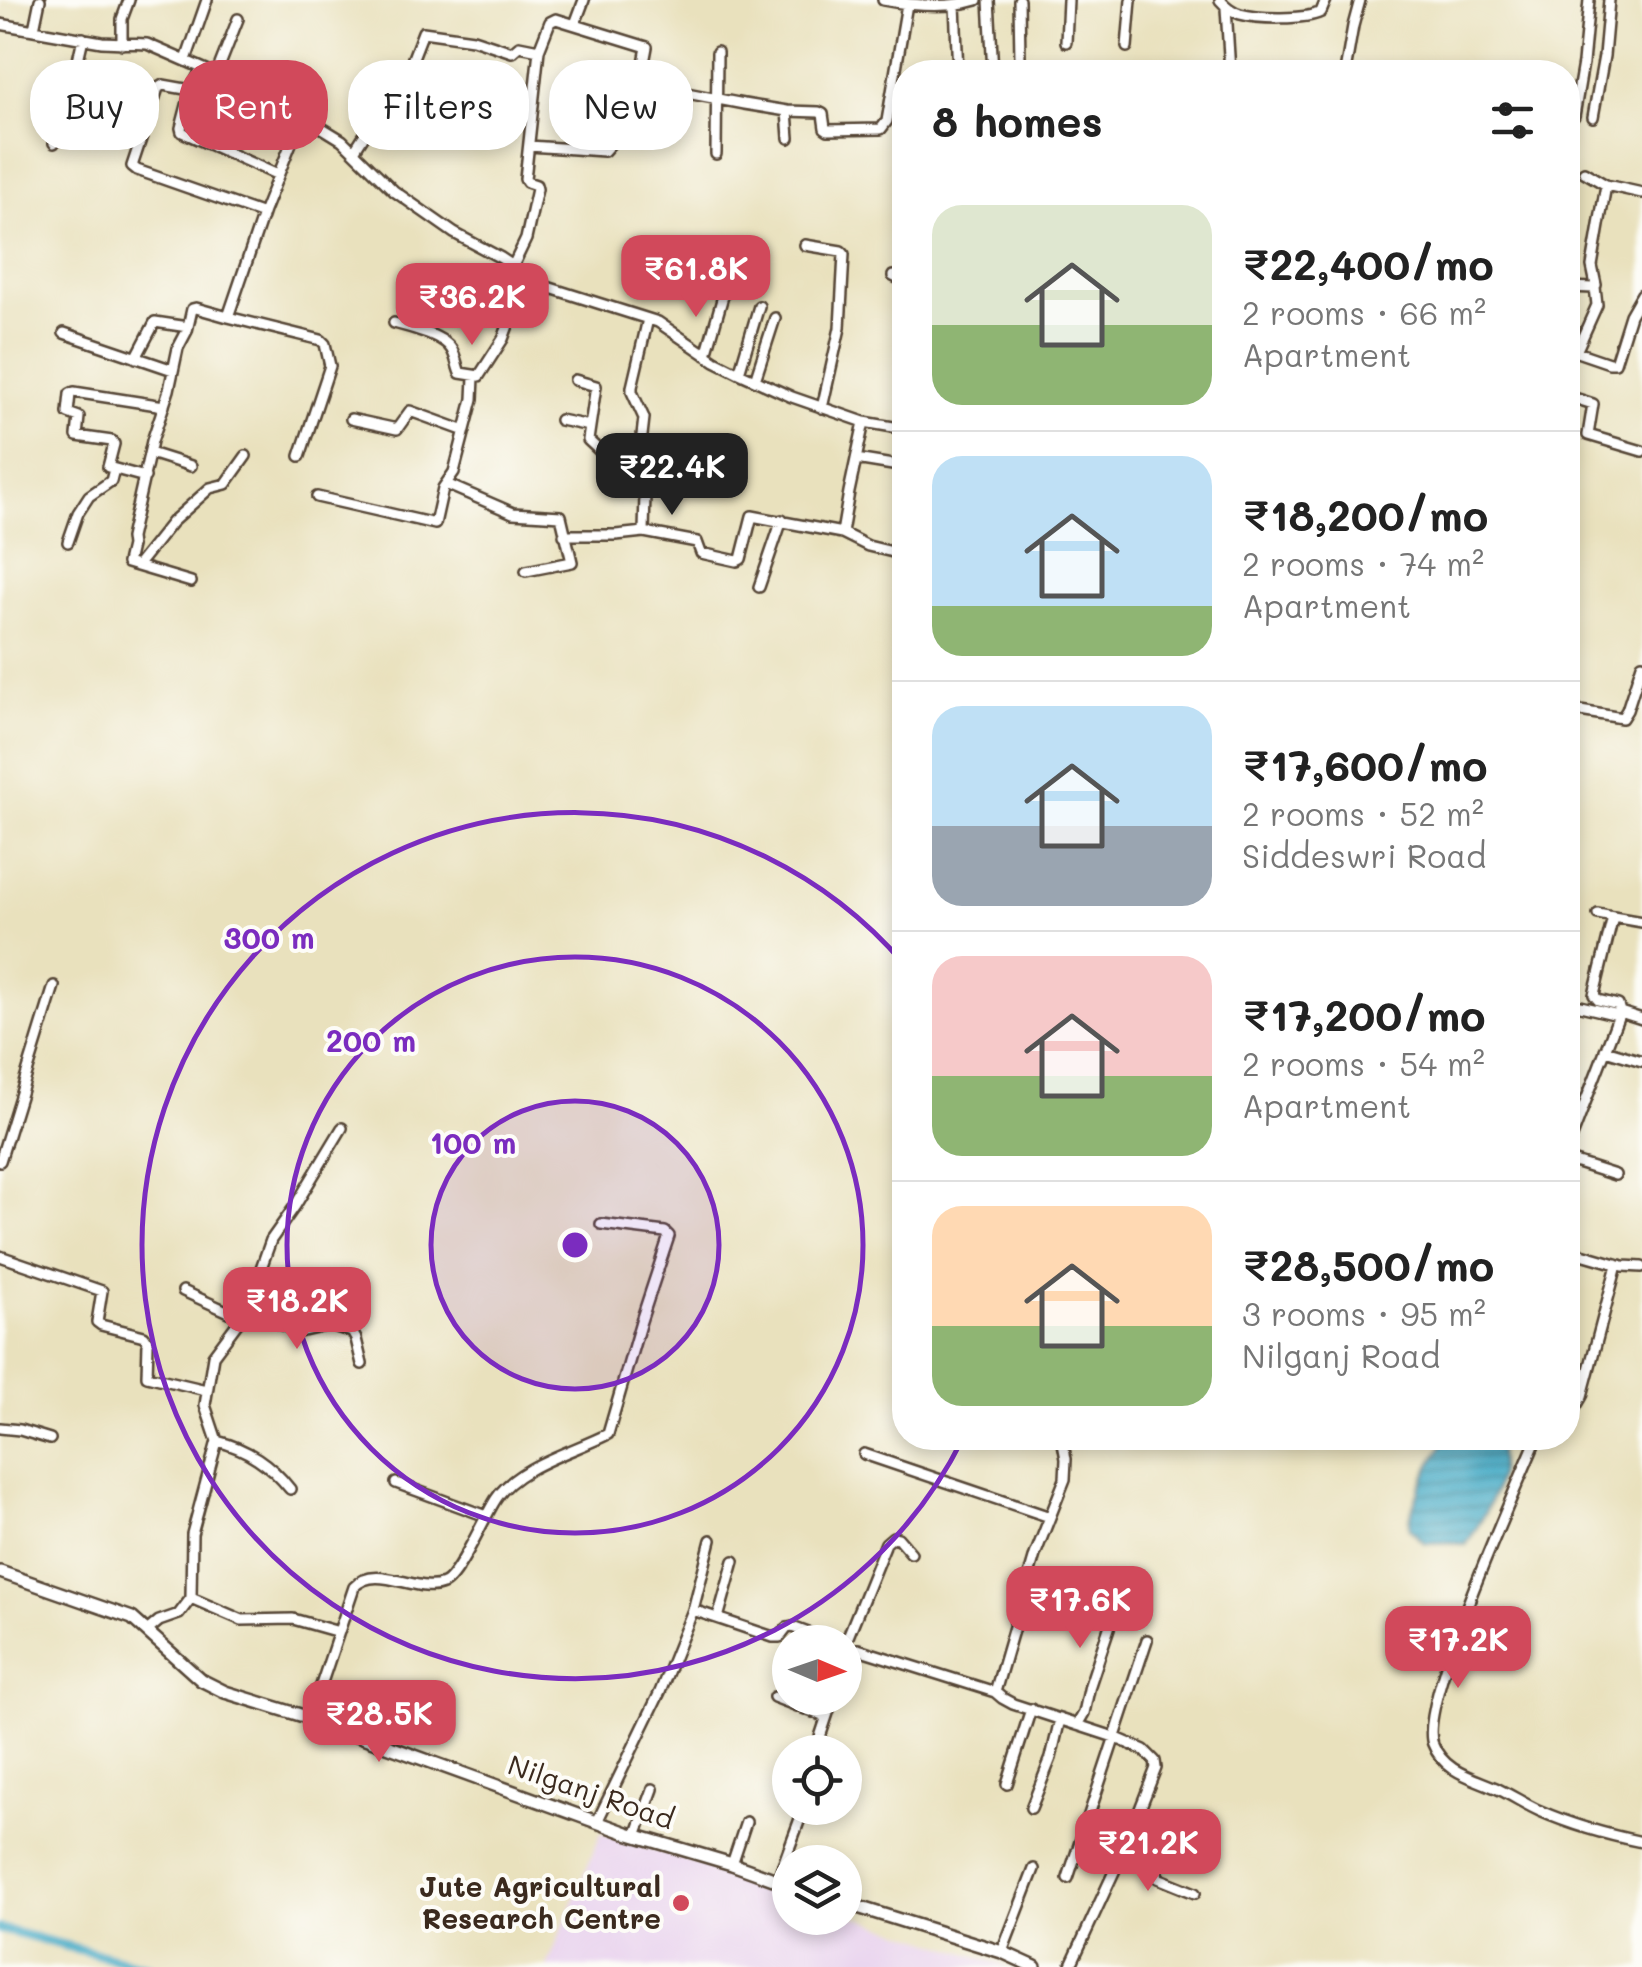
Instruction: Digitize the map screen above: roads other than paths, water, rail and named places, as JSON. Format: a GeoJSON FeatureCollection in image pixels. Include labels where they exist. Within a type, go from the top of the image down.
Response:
{"type":"FeatureCollection","features":[{"type":"Feature","properties":{"kind":"street"},"geometry":{"type":"LineString","coordinates":[[34,30],[40,0]]}},
{"type":"Feature","properties":{"kind":"street"},"geometry":{"type":"LineString","coordinates":[[122,44],[122,19],[129,0]]}},
{"type":"Feature","properties":{"kind":"street"},"geometry":{"type":"LineString","coordinates":[[0,24],[122,44],[147,44],[186,60],[208,0]]}},
{"type":"Feature","properties":{"kind":"street"},"geometry":{"type":"LineString","coordinates":[[576,24],[584,0]]}},
{"type":"Feature","properties":{"kind":"street"},"geometry":{"type":"LineString","coordinates":[[883,0],[955,5],[977,0]]}},
{"type":"Feature","properties":{"kind":"street"},"geometry":{"type":"LineString","coordinates":[[989,0],[992,60]]}},
{"type":"Feature","properties":{"kind":"street"},"geometry":{"type":"LineString","coordinates":[[1019,0],[1020,60]]}},
{"type":"Feature","properties":{"kind":"street"},"geometry":{"type":"LineString","coordinates":[[1066,42],[1068,0]]}},
{"type":"Feature","properties":{"kind":"street"},"geometry":{"type":"LineString","coordinates":[[1127,47],[1131,0]]}},
{"type":"Feature","properties":{"kind":"street"},"geometry":{"type":"LineString","coordinates":[[1223,4],[1249,16],[1307,18],[1321,12],[1326,0]]}},
{"type":"Feature","properties":{"kind":"street"},"geometry":{"type":"LineString","coordinates":[[1347,60],[1360,0]]}},
{"type":"Feature","properties":{"kind":"street"},"geometry":{"type":"LineString","coordinates":[[1580,78],[1589,0]]}},
{"type":"Feature","properties":{"kind":"street"},"geometry":{"type":"LineString","coordinates":[[1593,117],[1609,0]]}},
{"type":"Feature","properties":{"kind":"street"},"geometry":{"type":"LineString","coordinates":[[897,60],[907,4]]}},
{"type":"Feature","properties":{"kind":"street"},"geometry":{"type":"LineString","coordinates":[[1223,4],[1229,60]]}},
{"type":"Feature","properties":{"kind":"street"},"geometry":{"type":"LineString","coordinates":[[955,5],[957,60]]}},
{"type":"Feature","properties":{"kind":"street"},"geometry":{"type":"LineString","coordinates":[[222,60],[238,19]]}},
{"type":"Feature","properties":{"kind":"street"},"geometry":{"type":"LineString","coordinates":[[549,147],[529,146],[539,50],[552,20],[560,19],[647,46],[644,60]]}},
{"type":"Feature","properties":{"kind":"street"},"geometry":{"type":"LineString","coordinates":[[413,60],[425,32],[473,39],[510,51],[521,46],[539,50]]}},
{"type":"Feature","properties":{"kind":"street"},"geometry":{"type":"LineString","coordinates":[[77,60],[82,38]]}},
{"type":"Feature","properties":{"kind":"street"},"geometry":{"type":"LineString","coordinates":[[716,154],[717,52]]}},
{"type":"Feature","properties":{"kind":"street"},"geometry":{"type":"LineString","coordinates":[[693,94],[821,113],[828,130],[884,127],[892,84]]}},
{"type":"Feature","properties":{"kind":"street"},"geometry":{"type":"LineString","coordinates":[[179,88],[158,88],[132,166],[263,214]]}},
{"type":"Feature","properties":{"kind":"street"},"geometry":{"type":"LineString","coordinates":[[787,110],[789,138]]}},
{"type":"Feature","properties":{"kind":"street"},"geometry":{"type":"LineString","coordinates":[[222,150],[278,175]]}},
{"type":"Feature","properties":{"kind":"street"},"geometry":{"type":"LineString","coordinates":[[228,317],[288,150]]}},
{"type":"Feature","properties":{"kind":"street"},"geometry":{"type":"LineString","coordinates":[[354,150],[394,190],[454,233],[513,266],[525,280],[648,318],[739,373],[822,408],[892,427]]}},
{"type":"Feature","properties":{"kind":"street"},"geometry":{"type":"LineString","coordinates":[[513,266],[526,239],[537,188],[525,179],[529,150]]}},
{"type":"Feature","properties":{"kind":"street"},"geometry":{"type":"LineString","coordinates":[[1584,172],[1606,185],[1642,194]]}},
{"type":"Feature","properties":{"kind":"street"},"geometry":{"type":"LineString","coordinates":[[1580,335],[1597,304],[1592,266],[1606,185]]}},
{"type":"Feature","properties":{"kind":"street"},"geometry":{"type":"LineString","coordinates":[[805,245],[844,254],[840,328],[822,408]]}},
{"type":"Feature","properties":{"kind":"street"},"geometry":{"type":"LineString","coordinates":[[394,323],[448,344],[458,371],[474,377],[482,374],[503,339],[525,280]]}},
{"type":"Feature","properties":{"kind":"street"},"geometry":{"type":"LineString","coordinates":[[1580,287],[1594,287]]}},
{"type":"Feature","properties":{"kind":"street"},"geometry":{"type":"LineString","coordinates":[[1580,353],[1615,363],[1630,315],[1642,294]]}},
{"type":"Feature","properties":{"kind":"street"},"geometry":{"type":"LineString","coordinates":[[706,355],[723,296]]}},
{"type":"Feature","properties":{"kind":"street"},"geometry":{"type":"LineString","coordinates":[[739,373],[759,306]]}},
{"type":"Feature","properties":{"kind":"street"},"geometry":{"type":"LineString","coordinates":[[190,582],[126,562],[150,452],[178,348],[194,308],[325,344],[329,369],[300,456]]}},
{"type":"Feature","properties":{"kind":"street"},"geometry":{"type":"LineString","coordinates":[[644,532],[645,494],[636,490],[644,418],[632,389],[648,318]]}},
{"type":"Feature","properties":{"kind":"street"},"geometry":{"type":"LineString","coordinates":[[756,380],[776,318]]}},
{"type":"Feature","properties":{"kind":"street"},"geometry":{"type":"LineString","coordinates":[[136,358],[156,321],[188,327]]}},
{"type":"Feature","properties":{"kind":"street"},"geometry":{"type":"LineString","coordinates":[[64,333],[173,370]]}},
{"type":"Feature","properties":{"kind":"street"},"geometry":{"type":"LineString","coordinates":[[317,497],[434,524],[446,484],[454,472],[473,399],[474,377]]}},
{"type":"Feature","properties":{"kind":"street"},"geometry":{"type":"LineString","coordinates":[[575,380],[596,386],[588,443],[602,453],[602,466],[638,473]]}},
{"type":"Feature","properties":{"kind":"street"},"geometry":{"type":"LineString","coordinates":[[144,477],[108,468],[114,442],[77,436],[80,416],[68,412],[71,392],[164,406]]}},
{"type":"Feature","properties":{"kind":"street"},"geometry":{"type":"LineString","coordinates":[[1580,400],[1593,404],[1588,435],[1642,451]]}},
{"type":"Feature","properties":{"kind":"street"},"geometry":{"type":"LineString","coordinates":[[351,420],[396,429],[410,411],[465,431]]}},
{"type":"Feature","properties":{"kind":"street"},"geometry":{"type":"LineString","coordinates":[[560,420],[590,426]]}},
{"type":"Feature","properties":{"kind":"street"},"geometry":{"type":"LineString","coordinates":[[842,533],[864,422]]}},
{"type":"Feature","properties":{"kind":"street"},"geometry":{"type":"LineString","coordinates":[[150,452],[191,466]]}},
{"type":"Feature","properties":{"kind":"street"},"geometry":{"type":"LineString","coordinates":[[137,566],[170,524],[210,488],[228,482],[246,456]]}},
{"type":"Feature","properties":{"kind":"street"},"geometry":{"type":"LineString","coordinates":[[856,459],[892,465]]}},
{"type":"Feature","properties":{"kind":"street"},"geometry":{"type":"LineString","coordinates":[[68,542],[80,510],[91,494],[112,480],[114,469]]}},
{"type":"Feature","properties":{"kind":"street"},"geometry":{"type":"LineString","coordinates":[[446,484],[513,512],[562,518],[572,562],[526,571]]}},
{"type":"Feature","properties":{"kind":"street"},"geometry":{"type":"LineString","coordinates":[[564,534],[644,532],[697,542],[701,553],[738,561],[742,559],[752,516],[842,533],[892,552]]}},
{"type":"Feature","properties":{"kind":"street"},"geometry":{"type":"LineString","coordinates":[[758,588],[782,520]]}},
{"type":"Feature","properties":{"kind":"street"},"geometry":{"type":"LineString","coordinates":[[1580,711],[1622,718],[1642,664]]}},
{"type":"Feature","properties":{"kind":"street"},"geometry":{"type":"LineString","coordinates":[[1598,914],[1642,922]]}},
{"type":"Feature","properties":{"kind":"street"},"geometry":{"type":"LineString","coordinates":[[1580,1116],[1619,1013],[1618,1005],[1598,1000],[1594,992],[1613,917]]}},
{"type":"Feature","properties":{"kind":"street"},"geometry":{"type":"LineString","coordinates":[[0,1161],[54,986]]}},
{"type":"Feature","properties":{"kind":"street"},"geometry":{"type":"LineString","coordinates":[[1580,1005],[1642,1019]]}},
{"type":"Feature","properties":{"kind":"street"},"geometry":{"type":"LineString","coordinates":[[1605,1050],[1642,1061]]}},
{"type":"Feature","properties":{"kind":"street"},"geometry":{"type":"LineString","coordinates":[[146,1631],[179,1614],[191,1598],[192,1534],[217,1441],[204,1405],[213,1356],[244,1314],[271,1240],[342,1128]]}},
{"type":"Feature","properties":{"kind":"street"},"geometry":{"type":"LineString","coordinates":[[1580,1164],[1615,1175]]}},
{"type":"Feature","properties":{"kind":"street"},"geometry":{"type":"LineString","coordinates":[[310,1718],[354,1588],[364,1578],[438,1586],[452,1578],[498,1495],[512,1480],[610,1430],[640,1320],[669,1236],[665,1232],[601,1224]]}},
{"type":"Feature","properties":{"kind":"street"},"geometry":{"type":"LineString","coordinates":[[1580,1254],[1617,1265],[1642,1267]]}},
{"type":"Feature","properties":{"kind":"street"},"geometry":{"type":"LineString","coordinates":[[0,1256],[102,1291],[98,1322],[144,1336],[148,1342],[146,1376],[206,1390]]}},
{"type":"Feature","properties":{"kind":"street"},"geometry":{"type":"LineString","coordinates":[[1580,1399],[1617,1265]]}},
{"type":"Feature","properties":{"kind":"street"},"geometry":{"type":"LineString","coordinates":[[184,1291],[298,1332],[330,1325],[352,1332],[362,1364]]}},
{"type":"Feature","properties":{"kind":"street"},"geometry":{"type":"LineString","coordinates":[[0,1428],[50,1439]]}},
{"type":"Feature","properties":{"kind":"street"},"geometry":{"type":"LineString","coordinates":[[217,1441],[252,1454],[290,1489]]}},
{"type":"Feature","properties":{"kind":"street"},"geometry":{"type":"LineString","coordinates":[[996,1692],[1034,1555],[1065,1479],[1064,1450]]}},
{"type":"Feature","properties":{"kind":"street"},"geometry":{"type":"LineString","coordinates":[[1532,1450],[1447,1659],[1432,1711],[1431,1741],[1434,1749],[1462,1775],[1556,1817],[1642,1842]]}},
{"type":"Feature","properties":{"kind":"street"},"geometry":{"type":"LineString","coordinates":[[864,1454],[1050,1517]]}},
{"type":"Feature","properties":{"kind":"street"},"geometry":{"type":"LineString","coordinates":[[396,1483],[486,1516]]}},
{"type":"Feature","properties":{"kind":"street"},"geometry":{"type":"LineString","coordinates":[[855,1625],[886,1543],[898,1538],[911,1554]]}},
{"type":"Feature","properties":{"kind":"street"},"geometry":{"type":"LineString","coordinates":[[597,1822],[660,1692],[692,1610],[710,1540]]}},
{"type":"Feature","properties":{"kind":"street"},"geometry":{"type":"LineString","coordinates":[[718,1618],[734,1562]]}},
{"type":"Feature","properties":{"kind":"street","name":"Nilganj Road"},"geometry":{"type":"LineString","coordinates":[[0,1572],[125,1614],[214,1688],[310,1718],[636,1836],[772,1879]]}},
{"type":"Feature","properties":{"kind":"street"},"geometry":{"type":"LineString","coordinates":[[1077,1724],[1084,1714],[1120,1595]]}},
{"type":"Feature","properties":{"kind":"street"},"geometry":{"type":"LineString","coordinates":[[191,1598],[242,1620],[293,1619],[339,1632]]}},
{"type":"Feature","properties":{"kind":"street"},"geometry":{"type":"LineString","coordinates":[[692,1610],[772,1636]]}},
{"type":"Feature","properties":{"kind":"street"},"geometry":{"type":"LineString","coordinates":[[1068,1878],[1147,1640]]}},
{"type":"Feature","properties":{"kind":"street"},"geometry":{"type":"LineString","coordinates":[[862,1649],[996,1692],[1031,1710],[1114,1738],[1155,1761],[1156,1768],[1124,1850],[1070,1967]]}},
{"type":"Feature","properties":{"kind":"street"},"geometry":{"type":"LineString","coordinates":[[1007,1784],[1031,1710]]}},
{"type":"Feature","properties":{"kind":"street"},"geometry":{"type":"LineString","coordinates":[[820,1735],[826,1717],[821,1715]]}},
{"type":"Feature","properties":{"kind":"street"},"geometry":{"type":"LineString","coordinates":[[1031,1808],[1052,1758],[1060,1719]]}},
{"type":"Feature","properties":{"kind":"street"},"geometry":{"type":"LineString","coordinates":[[636,1836],[652,1789]]}},
{"type":"Feature","properties":{"kind":"street"},"geometry":{"type":"LineString","coordinates":[[732,1864],[746,1822]]}},
{"type":"Feature","properties":{"kind":"street"},"geometry":{"type":"LineString","coordinates":[[1124,1850],[1152,1858],[1158,1878],[1195,1892]]}},
{"type":"Feature","properties":{"kind":"street"},"geometry":{"type":"LineString","coordinates":[[1002,1952],[1034,1870]]}},
{"type":"Feature","properties":{"kind":"street"},"geometry":{"type":"LineString","coordinates":[[862,1908],[1002,1952],[1036,1967]]}},
{"type":"Feature","properties":{"kind":"water"},"geometry":{"type":"Polygon","coordinates":[[[1440,1450],[1499,1450],[1496,1487],[1466,1545],[1425,1543],[1410,1529],[1417,1495],[1440,1450]]]}},
{"type":"Feature","properties":{"kind":"waterway"},"geometry":{"type":"LineString","coordinates":[[0,1929],[148,1967]]}},
{"type":"Feature","properties":{"kind":"place","name":"Jute Agricultural Research Centre"},"geometry":{"type":"Point","coordinates":[681,1903]}}]}
